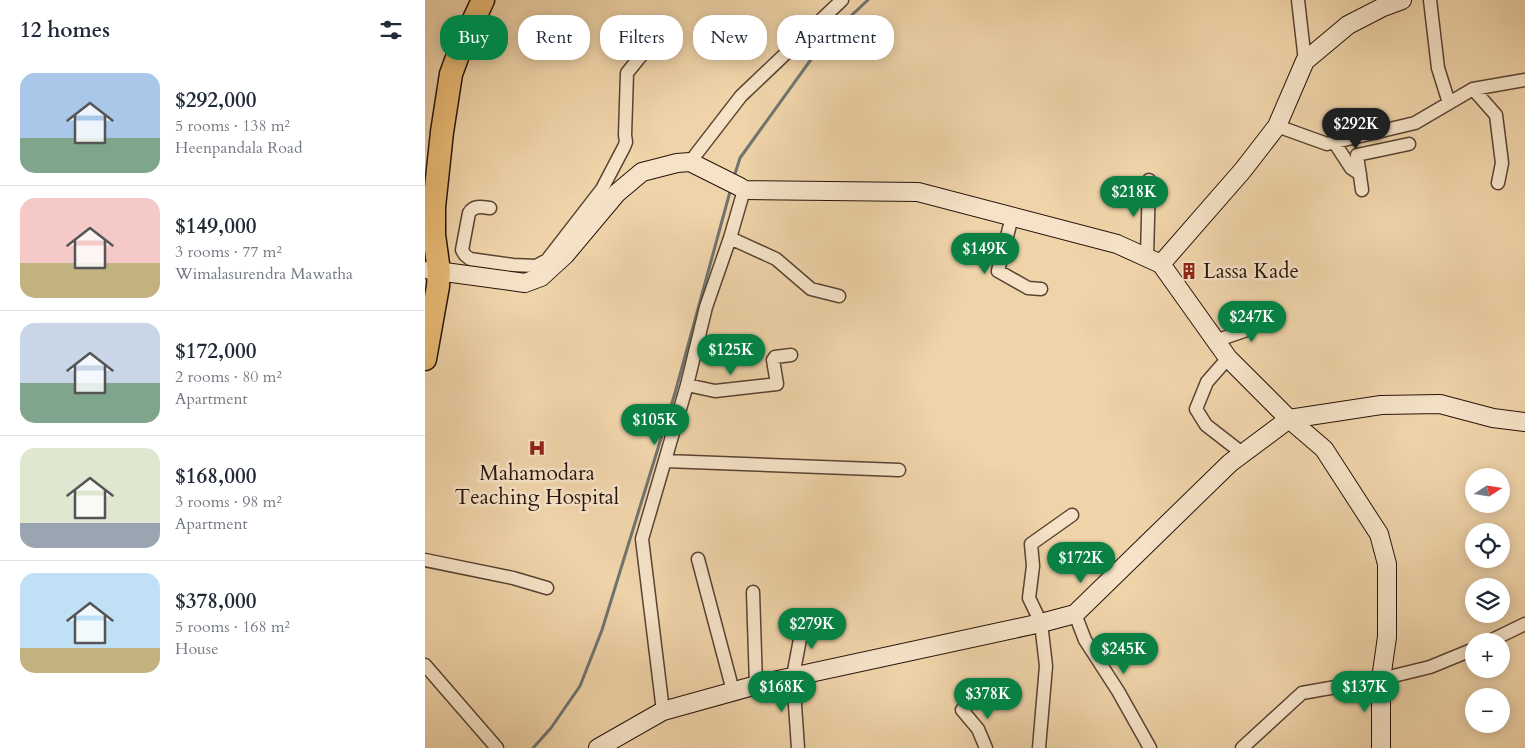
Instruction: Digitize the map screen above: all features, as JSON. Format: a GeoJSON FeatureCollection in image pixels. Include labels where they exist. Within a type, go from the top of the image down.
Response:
{"type":"FeatureCollection","features":[{"type":"Feature","properties":{"kind":"highway"},"geometry":{"type":"LineString","coordinates":[[425,360],[438,286],[434,270],[434,207],[451,74],[461,47],[483,0]]}},
{"type":"Feature","properties":{"kind":"highway"},"geometry":{"type":"LineString","coordinates":[[425,302],[434,270]]}},
{"type":"Feature","properties":{"kind":"street"},"geometry":{"type":"LineString","coordinates":[[690,162],[741,96],[841,0]]}},
{"type":"Feature","properties":{"kind":"street"},"geometry":{"type":"LineString","coordinates":[[1298,0],[1305,61]]}},
{"type":"Feature","properties":{"kind":"street"},"geometry":{"type":"LineString","coordinates":[[1154,260],[1243,170],[1277,126],[1305,61],[1348,25],[1383,7],[1402,0]]}},
{"type":"Feature","properties":{"kind":"street"},"geometry":{"type":"LineString","coordinates":[[1430,0],[1438,68],[1449,103]]}},
{"type":"Feature","properties":{"kind":"street"},"geometry":{"type":"LineString","coordinates":[[434,270],[511,273],[536,266],[547,260],[601,189],[626,142],[627,73],[638,60]]}},
{"type":"Feature","properties":{"kind":"street"},"geometry":{"type":"LineString","coordinates":[[1277,126],[1327,144],[1415,123],[1473,89],[1525,80]]}},
{"type":"Feature","properties":{"kind":"street"},"geometry":{"type":"LineString","coordinates":[[1473,89],[1495,115],[1502,163],[1498,183]]}},
{"type":"Feature","properties":{"kind":"street"},"geometry":{"type":"LineString","coordinates":[[1334,142],[1351,168],[1360,174]]}},
{"type":"Feature","properties":{"kind":"street"},"geometry":{"type":"LineString","coordinates":[[1362,190],[1357,155],[1409,144]]}},
{"type":"Feature","properties":{"kind":"street"},"geometry":{"type":"LineString","coordinates":[[490,208],[477,207],[471,209],[463,250],[465,256],[511,273],[525,283],[541,277],[565,255],[617,193],[642,172],[690,162],[736,186],[918,192],[1117,244],[1154,260],[1228,358],[1289,419],[1323,449],[1379,534],[1387,564],[1387,637],[1381,678],[1381,748]]}},
{"type":"Feature","properties":{"kind":"street"},"geometry":{"type":"LineString","coordinates":[[1149,180],[1154,260]]}},
{"type":"Feature","properties":{"kind":"street"},"geometry":{"type":"LineString","coordinates":[[663,711],[643,539],[687,385],[706,307],[730,238],[736,186]]}},
{"type":"Feature","properties":{"kind":"street"},"geometry":{"type":"LineString","coordinates":[[1012,216],[998,271],[1028,288],[1041,289]]}},
{"type":"Feature","properties":{"kind":"street"},"geometry":{"type":"LineString","coordinates":[[730,238],[776,258],[811,289],[839,296]]}},
{"type":"Feature","properties":{"kind":"street"},"geometry":{"type":"LineString","coordinates":[[1215,341],[1250,329],[1253,324],[1253,315]]}},
{"type":"Feature","properties":{"kind":"street"},"geometry":{"type":"LineString","coordinates":[[687,385],[715,391],[777,384],[773,360],[775,357],[791,355]]}},
{"type":"Feature","properties":{"kind":"street"},"geometry":{"type":"LineString","coordinates":[[1228,358],[1207,382],[1196,408],[1206,425],[1242,453]]}},
{"type":"Feature","properties":{"kind":"street"},"geometry":{"type":"LineString","coordinates":[[598,748],[663,711],[733,691],[1075,614],[1230,462],[1289,419],[1381,405],[1440,404],[1493,418],[1525,422]]}},
{"type":"Feature","properties":{"kind":"street"},"geometry":{"type":"LineString","coordinates":[[665,461],[899,470]]}},
{"type":"Feature","properties":{"kind":"street"},"geometry":{"type":"LineString","coordinates":[[1039,748],[1046,666],[1041,623],[1029,598],[1033,566],[1031,544],[1072,515]]}},
{"type":"Feature","properties":{"kind":"street"},"geometry":{"type":"LineString","coordinates":[[698,559],[733,691]]}},
{"type":"Feature","properties":{"kind":"street"},"geometry":{"type":"LineString","coordinates":[[425,560],[513,578],[547,588]]}},
{"type":"Feature","properties":{"kind":"street"},"geometry":{"type":"LineString","coordinates":[[753,592],[756,685]]}},
{"type":"Feature","properties":{"kind":"street"},"geometry":{"type":"LineString","coordinates":[[1075,614],[1085,640],[1118,690],[1150,748]]}},
{"type":"Feature","properties":{"kind":"street"},"geometry":{"type":"LineString","coordinates":[[798,748],[793,676],[804,618]]}},
{"type":"Feature","properties":{"kind":"street"},"geometry":{"type":"LineString","coordinates":[[1506,633],[1525,624]]}},
{"type":"Feature","properties":{"kind":"street"},"geometry":{"type":"LineString","coordinates":[[1242,748],[1302,693],[1430,667],[1465,653]]}},
{"type":"Feature","properties":{"kind":"street"},"geometry":{"type":"LineString","coordinates":[[425,665],[497,748]]}},
{"type":"Feature","properties":{"kind":"street"},"geometry":{"type":"LineString","coordinates":[[961,710],[978,729],[986,748]]}},
{"type":"Feature","properties":{"kind":"waterway"},"geometry":{"type":"LineString","coordinates":[[734,177],[740,158],[825,40],[868,0]]}},
{"type":"Feature","properties":{"kind":"waterway"},"geometry":{"type":"LineString","coordinates":[[533,748],[551,728],[580,686],[602,630],[675,393],[731,188]]}},
{"type":"Feature","properties":{"kind":"place","name":"Lassa Kade"},"geometry":{"type":"Point","coordinates":[1189,271]}},
{"type":"Feature","properties":{"kind":"place","name":"Mahamodara Teaching Hospital"},"geometry":{"type":"Point","coordinates":[537,448]}}]}
